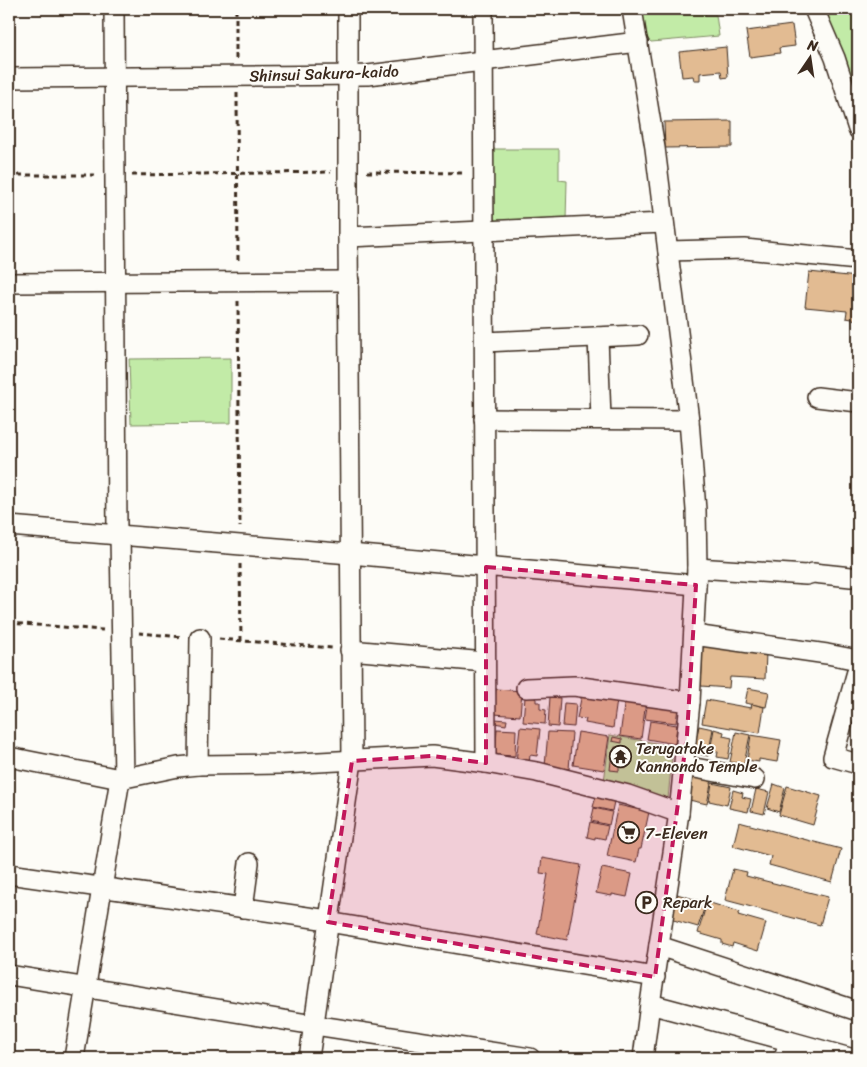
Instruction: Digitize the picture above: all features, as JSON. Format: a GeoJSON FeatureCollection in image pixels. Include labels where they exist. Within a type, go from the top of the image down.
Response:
{"type":"FeatureCollection","features":[{"type":"Feature","properties":{"kind":"street"},"geometry":{"type":"LineString","coordinates":[[74,1058],[122,779],[114,9]]}},
{"type":"Feature","properties":{"kind":"street"},"geometry":{"type":"LineString","coordinates":[[309,1058],[352,761],[348,9]]}},
{"type":"Feature","properties":{"kind":"street"},"geometry":{"type":"LineString","coordinates":[[483,9],[486,763]]}},
{"type":"Feature","properties":{"kind":"street"},"geometry":{"type":"LineString","coordinates":[[632,9],[655,148],[689,420],[696,510],[697,576],[690,702],[679,813],[643,1058]]}},
{"type":"Feature","properties":{"kind":"street"},"geometry":{"type":"LineString","coordinates":[[814,9],[835,58],[858,129]]}},
{"type":"Feature","properties":{"kind":"street","name":"Shinsui Sakura-kaido"},"geometry":{"type":"LineString","coordinates":[[9,78],[368,75],[638,42]]}},
{"type":"Feature","properties":{"kind":"street"},"geometry":{"type":"LineString","coordinates":[[348,237],[664,223]]}},
{"type":"Feature","properties":{"kind":"street"},"geometry":{"type":"LineString","coordinates":[[668,251],[744,249],[858,260]]}},
{"type":"Feature","properties":{"kind":"street"},"geometry":{"type":"LineString","coordinates":[[9,283],[349,281]]}},
{"type":"Feature","properties":{"kind":"street"},"geometry":{"type":"LineString","coordinates":[[485,342],[638,335]]}},
{"type":"Feature","properties":{"kind":"street"},"geometry":{"type":"LineString","coordinates":[[598,337],[601,419]]}},
{"type":"Feature","properties":{"kind":"street"},"geometry":{"type":"LineString","coordinates":[[817,397],[858,402]]}},
{"type":"Feature","properties":{"kind":"street"},"geometry":{"type":"LineString","coordinates":[[484,419],[689,420]]}},
{"type":"Feature","properties":{"kind":"street"},"geometry":{"type":"LineString","coordinates":[[9,526],[486,567],[697,576],[806,575],[813,573],[851,577]]}},
{"type":"Feature","properties":{"kind":"street"},"geometry":{"type":"LineString","coordinates":[[694,635],[858,660]]}},
{"type":"Feature","properties":{"kind":"street"},"geometry":{"type":"LineString","coordinates":[[198,765],[200,638]]}},
{"type":"Feature","properties":{"kind":"street"},"geometry":{"type":"LineString","coordinates":[[350,650],[485,662]]}},
{"type":"Feature","properties":{"kind":"street"},"geometry":{"type":"LineString","coordinates":[[858,668],[834,757],[858,764]]}},
{"type":"Feature","properties":{"kind":"street"},"geometry":{"type":"LineString","coordinates":[[526,688],[574,686],[690,702]]}},
{"type":"Feature","properties":{"kind":"street"},"geometry":{"type":"LineString","coordinates":[[9,757],[122,779],[178,767],[198,765],[281,764],[432,756],[538,772],[628,795],[679,813]]}},
{"type":"Feature","properties":{"kind":"street"},"geometry":{"type":"LineString","coordinates":[[684,766],[754,779]]}},
{"type":"Feature","properties":{"kind":"street"},"geometry":{"type":"LineString","coordinates":[[242,908],[249,862]]}},
{"type":"Feature","properties":{"kind":"street"},"geometry":{"type":"LineString","coordinates":[[9,874],[328,921],[655,977]]}},
{"type":"Feature","properties":{"kind":"street"},"geometry":{"type":"LineString","coordinates":[[659,946],[858,1012]]}},
{"type":"Feature","properties":{"kind":"street"},"geometry":{"type":"LineString","coordinates":[[9,975],[314,1025],[468,1053],[530,1058]]}},
{"type":"Feature","properties":{"kind":"street"},"geometry":{"type":"LineString","coordinates":[[650,1004],[787,1049],[850,1058]]}},
{"type":"Feature","properties":{"kind":"path"},"geometry":{"type":"LineString","coordinates":[[9,175],[348,172],[484,173]]}},
{"type":"Feature","properties":{"kind":"path"},"geometry":{"type":"LineString","coordinates":[[240,556],[240,641]]}},
{"type":"Feature","properties":{"kind":"highlighted area"},"geometry":{"type":"Polygon","coordinates":[[[486,567],[696,585],[687,735],[655,977],[328,922],[352,761],[432,756],[486,763],[486,567]]]}},
{"type":"Feature","properties":{"kind":"green space"},"geometry":{"type":"Polygon","coordinates":[[[642,9],[705,9],[705,15],[716,15],[719,36],[651,42],[647,38],[642,9]]]}},
{"type":"Feature","properties":{"kind":"green space"},"geometry":{"type":"Polygon","coordinates":[[[822,9],[858,9],[858,112],[822,9]]]}},
{"type":"Feature","properties":{"kind":"green space"},"geometry":{"type":"Polygon","coordinates":[[[493,149],[559,149],[559,180],[567,181],[566,221],[494,223],[493,149]]]}},
{"type":"Feature","properties":{"kind":"green space"},"geometry":{"type":"Polygon","coordinates":[[[231,358],[231,423],[131,424],[129,359],[231,358]]]}},
{"type":"Feature","properties":{"kind":"green space"},"geometry":{"type":"Polygon","coordinates":[[[610,735],[673,746],[668,799],[604,782],[610,735]]]}},
{"type":"Feature","properties":{"kind":"building"},"geometry":{"type":"Polygon","coordinates":[[[748,9],[787,9],[749,14],[748,9]]]}},
{"type":"Feature","properties":{"kind":"building"},"geometry":{"type":"Polygon","coordinates":[[[792,25],[795,46],[779,48],[780,53],[750,57],[746,31],[792,25]]]}},
{"type":"Feature","properties":{"kind":"building"},"geometry":{"type":"Polygon","coordinates":[[[726,47],[728,77],[722,78],[721,71],[700,73],[700,80],[694,80],[693,76],[682,77],[679,52],[726,47]]]}},
{"type":"Feature","properties":{"kind":"building"},"geometry":{"type":"Polygon","coordinates":[[[732,121],[732,147],[665,148],[664,122],[732,121]]]}},
{"type":"Feature","properties":{"kind":"building"},"geometry":{"type":"Polygon","coordinates":[[[809,272],[858,277],[858,320],[846,318],[847,311],[805,307],[809,272]]]}},
{"type":"Feature","properties":{"kind":"building"},"geometry":{"type":"Polygon","coordinates":[[[703,644],[766,652],[765,679],[730,677],[729,688],[701,686],[703,644]]]}},
{"type":"Feature","properties":{"kind":"building"},"geometry":{"type":"Polygon","coordinates":[[[748,688],[769,692],[766,707],[745,703],[748,688]]]}},
{"type":"Feature","properties":{"kind":"building"},"geometry":{"type":"Polygon","coordinates":[[[496,689],[522,691],[520,716],[494,714],[496,689]]]}},
{"type":"Feature","properties":{"kind":"building"},"geometry":{"type":"Polygon","coordinates":[[[582,694],[617,700],[613,728],[585,723],[586,719],[577,718],[582,694]]]}},
{"type":"Feature","properties":{"kind":"building"},"geometry":{"type":"Polygon","coordinates":[[[525,697],[536,698],[536,702],[540,702],[540,709],[546,710],[545,724],[523,722],[525,697]]]}},
{"type":"Feature","properties":{"kind":"building"},"geometry":{"type":"Polygon","coordinates":[[[550,697],[560,698],[558,727],[548,726],[550,697]]]}},
{"type":"Feature","properties":{"kind":"building"},"geometry":{"type":"Polygon","coordinates":[[[625,698],[646,701],[641,739],[620,736],[625,698]]]}},
{"type":"Feature","properties":{"kind":"building"},"geometry":{"type":"Polygon","coordinates":[[[648,700],[678,708],[676,723],[645,719],[648,700]]]}},
{"type":"Feature","properties":{"kind":"building"},"geometry":{"type":"Polygon","coordinates":[[[706,700],[751,708],[752,704],[764,707],[760,733],[702,723],[706,700]]]}},
{"type":"Feature","properties":{"kind":"building"},"geometry":{"type":"Polygon","coordinates":[[[564,703],[576,704],[574,727],[562,726],[564,703]]]}},
{"type":"Feature","properties":{"kind":"building"},"geometry":{"type":"Polygon","coordinates":[[[495,719],[507,720],[506,725],[494,723],[495,719]]]}},
{"type":"Feature","properties":{"kind":"building"},"geometry":{"type":"Polygon","coordinates":[[[650,721],[677,725],[675,744],[647,739],[650,721]]]}},
{"type":"Feature","properties":{"kind":"building"},"geometry":{"type":"Polygon","coordinates":[[[699,726],[713,729],[708,756],[693,753],[699,726]]]}},
{"type":"Feature","properties":{"kind":"building"},"geometry":{"type":"Polygon","coordinates":[[[520,727],[540,729],[537,756],[530,755],[529,764],[516,762],[520,727]]]}},
{"type":"Feature","properties":{"kind":"building"},"geometry":{"type":"Polygon","coordinates":[[[497,729],[516,730],[515,756],[495,755],[497,729]]]}},
{"type":"Feature","properties":{"kind":"building"},"geometry":{"type":"Polygon","coordinates":[[[714,729],[724,732],[723,736],[732,738],[728,759],[717,757],[718,752],[710,751],[714,729]]]}},
{"type":"Feature","properties":{"kind":"building"},"geometry":{"type":"Polygon","coordinates":[[[548,732],[572,733],[569,769],[545,766],[548,732]]]}},
{"type":"Feature","properties":{"kind":"building"},"geometry":{"type":"Polygon","coordinates":[[[578,732],[609,737],[604,770],[573,765],[578,732]]]}},
{"type":"Feature","properties":{"kind":"building"},"geometry":{"type":"Polygon","coordinates":[[[736,732],[750,735],[744,764],[730,762],[736,732]]]}},
{"type":"Feature","properties":{"kind":"building"},"geometry":{"type":"Polygon","coordinates":[[[751,735],[781,740],[777,762],[759,759],[759,762],[747,760],[751,735]]]}},
{"type":"Feature","properties":{"kind":"building"},"geometry":{"type":"Polygon","coordinates":[[[613,737],[622,739],[622,743],[612,741],[613,737]]]}},
{"type":"Feature","properties":{"kind":"building"},"geometry":{"type":"Polygon","coordinates":[[[615,747],[629,749],[627,768],[619,767],[619,771],[610,770],[612,752],[614,752],[615,747]]]}},
{"type":"Feature","properties":{"kind":"building"},"geometry":{"type":"Polygon","coordinates":[[[694,775],[712,779],[707,804],[689,800],[694,775]]]}},
{"type":"Feature","properties":{"kind":"building"},"geometry":{"type":"Polygon","coordinates":[[[712,783],[731,787],[727,805],[709,801],[712,783]]]}},
{"type":"Feature","properties":{"kind":"building"},"geometry":{"type":"Polygon","coordinates":[[[774,784],[785,788],[779,812],[767,808],[774,784]]]}},
{"type":"Feature","properties":{"kind":"building"},"geometry":{"type":"Polygon","coordinates":[[[787,786],[821,796],[813,825],[779,815],[787,786]]]}},
{"type":"Feature","properties":{"kind":"building"},"geometry":{"type":"Polygon","coordinates":[[[756,789],[769,792],[764,814],[751,811],[756,789]]]}},
{"type":"Feature","properties":{"kind":"building"},"geometry":{"type":"Polygon","coordinates":[[[733,790],[743,793],[742,797],[751,799],[748,812],[729,808],[733,790]]]}},
{"type":"Feature","properties":{"kind":"building"},"geometry":{"type":"Polygon","coordinates":[[[597,793],[615,797],[612,811],[593,807],[597,793]]]}},
{"type":"Feature","properties":{"kind":"building"},"geometry":{"type":"Polygon","coordinates":[[[618,805],[649,812],[641,849],[639,849],[636,862],[607,856],[618,805]]]}},
{"type":"Feature","properties":{"kind":"building"},"geometry":{"type":"Polygon","coordinates":[[[594,808],[612,812],[609,825],[591,821],[594,808]]]}},
{"type":"Feature","properties":{"kind":"building"},"geometry":{"type":"Polygon","coordinates":[[[590,822],[608,826],[605,839],[587,837],[590,822]]]}},
{"type":"Feature","properties":{"kind":"building"},"geometry":{"type":"Polygon","coordinates":[[[739,822],[841,849],[832,882],[769,865],[771,856],[733,846],[739,822]]]}},
{"type":"Feature","properties":{"kind":"building"},"geometry":{"type":"Polygon","coordinates":[[[542,858],[581,865],[567,940],[537,934],[548,874],[540,873],[542,858]]]}},
{"type":"Feature","properties":{"kind":"building"},"geometry":{"type":"Polygon","coordinates":[[[602,868],[632,874],[627,897],[596,893],[602,868]]]}},
{"type":"Feature","properties":{"kind":"building"},"geometry":{"type":"Polygon","coordinates":[[[733,869],[747,872],[746,876],[828,897],[820,925],[725,900],[733,869]]]}},
{"type":"Feature","properties":{"kind":"building"},"geometry":{"type":"Polygon","coordinates":[[[677,894],[700,901],[699,907],[704,909],[698,927],[670,919],[677,894]]]}},
{"type":"Feature","properties":{"kind":"building"},"geometry":{"type":"Polygon","coordinates":[[[707,902],[740,912],[738,915],[766,923],[758,951],[733,943],[732,947],[722,944],[722,940],[698,933],[707,902]]]}},
{"type":"Feature","properties":{"kind":"place","name":"Terugatake Kannondo Temple"},"geometry":{"type":"Point","coordinates":[620,757]}},
{"type":"Feature","properties":{"kind":"place","name":"7-Eleven"},"geometry":{"type":"Point","coordinates":[629,833]}},
{"type":"Feature","properties":{"kind":"place","name":"Repark"},"geometry":{"type":"Point","coordinates":[647,902]}}]}
